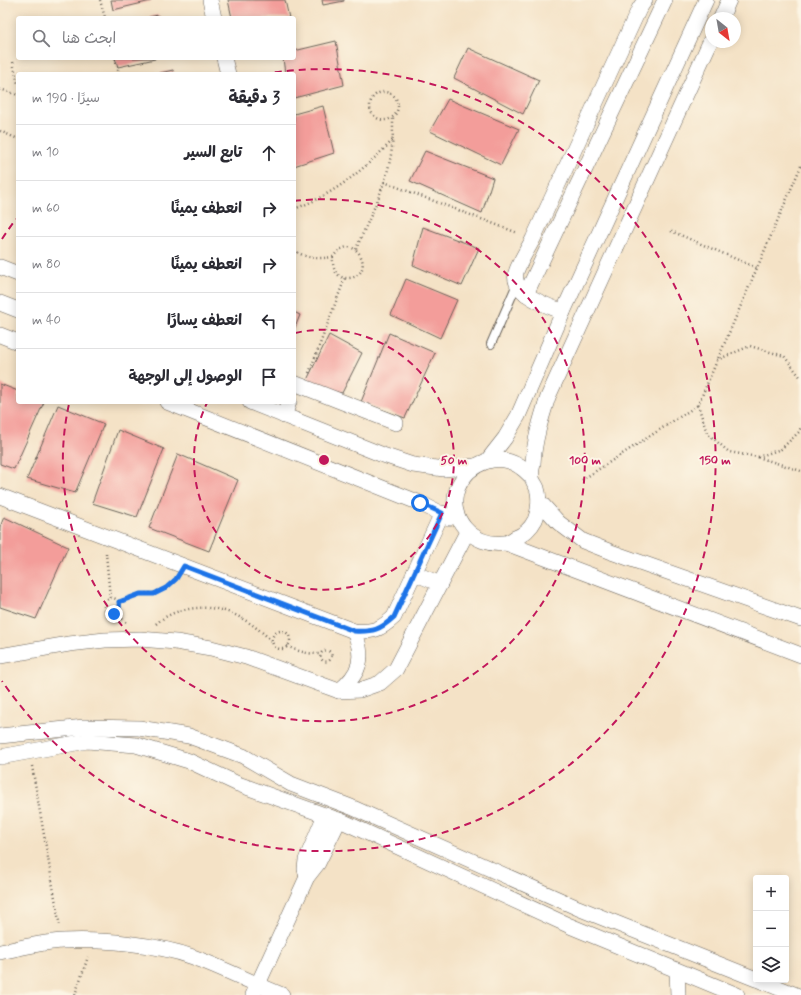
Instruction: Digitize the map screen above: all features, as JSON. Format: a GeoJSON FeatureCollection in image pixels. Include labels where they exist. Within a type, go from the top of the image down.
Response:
{"type":"FeatureCollection","features":[{"type":"Feature","properties":{"kind":"street"},"geometry":{"type":"LineString","coordinates":[[210,0],[214,16]]}},
{"type":"Feature","properties":{"kind":"street"},"geometry":{"type":"LineString","coordinates":[[563,312],[522,289],[515,274],[533,239],[639,9],[645,0]]}},
{"type":"Feature","properties":{"kind":"street"},"geometry":{"type":"LineString","coordinates":[[522,289],[665,0]]}},
{"type":"Feature","properties":{"kind":"street"},"geometry":{"type":"LineString","coordinates":[[465,529],[456,511],[456,494],[462,478],[481,463],[505,438],[518,416],[563,312],[706,0]]}},
{"type":"Feature","properties":{"kind":"street"},"geometry":{"type":"LineString","coordinates":[[724,12],[730,0]]}},
{"type":"Feature","properties":{"kind":"street"},"geometry":{"type":"LineString","coordinates":[[532,478],[534,449],[539,423],[548,397],[707,48]]}},
{"type":"Feature","properties":{"kind":"street"},"geometry":{"type":"LineString","coordinates":[[224,60],[228,72]]}},
{"type":"Feature","properties":{"kind":"street"},"geometry":{"type":"LineString","coordinates":[[0,267],[16,273]]}},
{"type":"Feature","properties":{"kind":"street"},"geometry":{"type":"LineString","coordinates":[[0,303],[16,309]]}},
{"type":"Feature","properties":{"kind":"street"},"geometry":{"type":"LineString","coordinates":[[0,335],[16,341]]}},
{"type":"Feature","properties":{"kind":"street"},"geometry":{"type":"LineString","coordinates":[[297,386],[396,422]]}},
{"type":"Feature","properties":{"kind":"street"},"geometry":{"type":"LineString","coordinates":[[172,404],[420,503],[442,513],[479,540],[492,544],[506,543],[523,535],[535,520],[539,501],[537,489],[532,478],[523,468],[512,462],[500,460],[444,469],[412,465],[383,455],[287,409],[261,404]]}},
{"type":"Feature","properties":{"kind":"street"},"geometry":{"type":"LineString","coordinates":[[0,496],[354,631],[369,632],[383,627],[394,617],[442,513]]}},
{"type":"Feature","properties":{"kind":"street"},"geometry":{"type":"LineString","coordinates":[[539,501],[560,523],[583,541],[801,619]]}},
{"type":"Feature","properties":{"kind":"street"},"geometry":{"type":"LineString","coordinates":[[0,656],[69,644],[104,640],[176,642],[211,648],[246,657],[339,691],[360,690],[380,683],[396,669],[440,584],[465,529]]}},
{"type":"Feature","properties":{"kind":"street"},"geometry":{"type":"LineString","coordinates":[[506,543],[801,655]]}},
{"type":"Feature","properties":{"kind":"street"},"geometry":{"type":"LineString","coordinates":[[414,573],[440,584]]}},
{"type":"Feature","properties":{"kind":"street"},"geometry":{"type":"LineString","coordinates":[[339,691],[349,682],[357,671],[360,657],[359,643],[354,631]]}},
{"type":"Feature","properties":{"kind":"street"},"geometry":{"type":"LineString","coordinates":[[0,736],[84,727],[139,728],[189,736],[243,756],[291,784],[351,807],[578,908],[753,978]]}},
{"type":"Feature","properties":{"kind":"street"},"geometry":{"type":"LineString","coordinates":[[0,757],[87,741],[136,745],[189,761],[238,784],[339,820],[570,926],[737,995]]}},
{"type":"Feature","properties":{"kind":"street"},"geometry":{"type":"LineString","coordinates":[[307,877],[305,869],[306,860],[320,813],[322,796]]}},
{"type":"Feature","properties":{"kind":"street"},"geometry":{"type":"LineString","coordinates":[[255,990],[307,877],[318,863],[339,820]]}},
{"type":"Feature","properties":{"kind":"street"},"geometry":{"type":"LineString","coordinates":[[0,952],[62,941],[94,941],[160,949],[192,957],[255,990],[282,995]]}},
{"type":"Feature","properties":{"kind":"street"},"geometry":{"type":"LineString","coordinates":[[677,971],[678,995]]}},
{"type":"Feature","properties":{"kind":"street"},"geometry":{"type":"LineString","coordinates":[[765,983],[796,995]]}},
{"type":"Feature","properties":{"kind":"street"},"geometry":{"type":"LineString","coordinates":[[703,995],[718,988]]}},
{"type":"Feature","properties":{"kind":"lane"},"geometry":{"type":"LineString","coordinates":[[491,344],[522,289]]}},
{"type":"Feature","properties":{"kind":"path"},"geometry":{"type":"LineString","coordinates":[[100,0],[104,16]]}},
{"type":"Feature","properties":{"kind":"path"},"geometry":{"type":"LineString","coordinates":[[116,60],[118,72]]}},
{"type":"Feature","properties":{"kind":"path"},"geometry":{"type":"LineString","coordinates":[[13,62],[16,75]]}},
{"type":"Feature","properties":{"kind":"path"},"geometry":{"type":"LineString","coordinates":[[0,89],[16,93]]}},
{"type":"Feature","properties":{"kind":"path"},"geometry":{"type":"LineString","coordinates":[[356,249],[384,182],[390,162],[393,140],[393,117],[399,108],[396,97],[392,93],[386,91],[376,94],[372,98],[370,104],[370,109],[373,114],[382,120],[393,117]]}},
{"type":"Feature","properties":{"kind":"path"},"geometry":{"type":"LineString","coordinates":[[0,131],[16,138]]}},
{"type":"Feature","properties":{"kind":"path"},"geometry":{"type":"LineString","coordinates":[[296,208],[310,203],[340,186],[368,165],[393,140]]}},
{"type":"Feature","properties":{"kind":"path"},"geometry":{"type":"LineString","coordinates":[[582,480],[698,405],[716,360],[801,166]]}},
{"type":"Feature","properties":{"kind":"path"},"geometry":{"type":"LineString","coordinates":[[384,182],[533,239]]}},
{"type":"Feature","properties":{"kind":"path"},"geometry":{"type":"LineString","coordinates":[[671,231],[757,268]]}},
{"type":"Feature","properties":{"kind":"path"},"geometry":{"type":"LineString","coordinates":[[349,247],[356,249],[363,259],[361,271],[351,278],[339,276],[334,271],[332,264],[333,257],[342,248],[349,247]]}},
{"type":"Feature","properties":{"kind":"path"},"geometry":{"type":"LineString","coordinates":[[296,251],[301,255],[316,259],[333,257]]}},
{"type":"Feature","properties":{"kind":"path"},"geometry":{"type":"LineString","coordinates":[[297,386],[345,278]]}},
{"type":"Feature","properties":{"kind":"path"},"geometry":{"type":"LineString","coordinates":[[716,360],[750,346],[784,356],[801,378]]}},
{"type":"Feature","properties":{"kind":"path"},"geometry":{"type":"LineString","coordinates":[[698,405],[707,433],[729,452],[758,457],[801,471]]}},
{"type":"Feature","properties":{"kind":"path"},"geometry":{"type":"LineString","coordinates":[[758,457],[781,449],[799,432],[801,427]]}},
{"type":"Feature","properties":{"kind":"path"},"geometry":{"type":"LineString","coordinates":[[105,536],[110,598]]}},
{"type":"Feature","properties":{"kind":"path"},"geometry":{"type":"LineString","coordinates":[[119,602],[140,594],[154,594],[166,588],[176,579],[184,566]]}},
{"type":"Feature","properties":{"kind":"path"},"geometry":{"type":"LineString","coordinates":[[110,598],[117,599],[119,602],[120,607],[118,612]]}},
{"type":"Feature","properties":{"kind":"path"},"geometry":{"type":"LineString","coordinates":[[110,598],[106,601],[104,606],[105,610],[109,614],[118,612]]}},
{"type":"Feature","properties":{"kind":"path"},"geometry":{"type":"LineString","coordinates":[[152,626],[163,618],[174,613],[208,607],[226,611],[243,618],[259,628],[277,648],[287,646],[290,639],[285,632],[281,631],[276,632],[272,641]]}},
{"type":"Feature","properties":{"kind":"path"},"geometry":{"type":"LineString","coordinates":[[118,612],[123,620],[130,626]]}},
{"type":"Feature","properties":{"kind":"path"},"geometry":{"type":"LineString","coordinates":[[287,646],[309,654],[321,654],[324,651],[328,651],[332,654],[332,658],[328,661],[324,661],[321,658],[321,654]]}},
{"type":"Feature","properties":{"kind":"path"},"geometry":{"type":"LineString","coordinates":[[30,751],[62,941]]}},
{"type":"Feature","properties":{"kind":"path"},"geometry":{"type":"LineString","coordinates":[[75,995],[94,941]]}},
{"type":"Feature","properties":{"kind":"building"},"geometry":{"type":"Polygon","coordinates":[[[111,0],[151,0],[151,1],[113,10],[111,0]]]}},
{"type":"Feature","properties":{"kind":"building"},"geometry":{"type":"Polygon","coordinates":[[[228,0],[285,0],[289,16],[232,16],[228,0]]]}},
{"type":"Feature","properties":{"kind":"building"},"geometry":{"type":"Polygon","coordinates":[[[322,0],[344,0],[344,1],[323,5],[322,0]]]}},
{"type":"Feature","properties":{"kind":"building"},"geometry":{"type":"Polygon","coordinates":[[[336,41],[344,85],[296,97],[296,72],[285,72],[283,60],[296,60],[296,51],[336,41]]]}},
{"type":"Feature","properties":{"kind":"building"},"geometry":{"type":"Polygon","coordinates":[[[468,48],[539,80],[523,114],[454,78],[468,48]]]}},
{"type":"Feature","properties":{"kind":"building"},"geometry":{"type":"Polygon","coordinates":[[[116,60],[150,60],[118,67],[116,60]]]}},
{"type":"Feature","properties":{"kind":"building"},"geometry":{"type":"Polygon","coordinates":[[[448,99],[519,129],[501,165],[430,131],[448,99]]]}},
{"type":"Feature","properties":{"kind":"building"},"geometry":{"type":"Polygon","coordinates":[[[323,106],[334,153],[296,165],[296,113],[323,106]]]}},
{"type":"Feature","properties":{"kind":"building"},"geometry":{"type":"Polygon","coordinates":[[[425,151],[493,178],[482,213],[410,181],[425,151]]]}},
{"type":"Feature","properties":{"kind":"building"},"geometry":{"type":"Polygon","coordinates":[[[423,227],[479,248],[462,286],[413,265],[423,227]]]}},
{"type":"Feature","properties":{"kind":"building"},"geometry":{"type":"Polygon","coordinates":[[[406,279],[457,300],[440,338],[391,315],[406,279]]]}},
{"type":"Feature","properties":{"kind":"building"},"geometry":{"type":"Polygon","coordinates":[[[296,313],[300,315],[296,325],[296,313]]]}},
{"type":"Feature","properties":{"kind":"building"},"geometry":{"type":"Polygon","coordinates":[[[389,333],[435,353],[405,418],[361,402],[389,333]]]}},
{"type":"Feature","properties":{"kind":"building"},"geometry":{"type":"Polygon","coordinates":[[[329,335],[362,353],[342,393],[304,386],[329,335]]]}},
{"type":"Feature","properties":{"kind":"building"},"geometry":{"type":"Polygon","coordinates":[[[0,384],[16,390],[16,404],[43,404],[14,469],[0,464],[0,384]]]}},
{"type":"Feature","properties":{"kind":"building"},"geometry":{"type":"Polygon","coordinates":[[[58,405],[104,424],[75,493],[27,479],[58,405]]]}},
{"type":"Feature","properties":{"kind":"building"},"geometry":{"type":"Polygon","coordinates":[[[118,430],[164,449],[137,517],[92,503],[118,430]]]}},
{"type":"Feature","properties":{"kind":"building"},"geometry":{"type":"Polygon","coordinates":[[[178,454],[238,480],[209,551],[149,528],[178,454]]]}},
{"type":"Feature","properties":{"kind":"building"},"geometry":{"type":"Polygon","coordinates":[[[4,517],[68,547],[36,619],[0,607],[0,527],[4,517]]]}},
{"type":"Feature","properties":{"kind":"route"},"geometry":{"type":"LineString","coordinates":[[114,614],[118,612],[120,607],[119,602],[140,594],[154,594],[166,588],[176,579],[184,566],[354,631],[369,632],[383,627],[394,617],[442,513],[420,503]]}}]}
